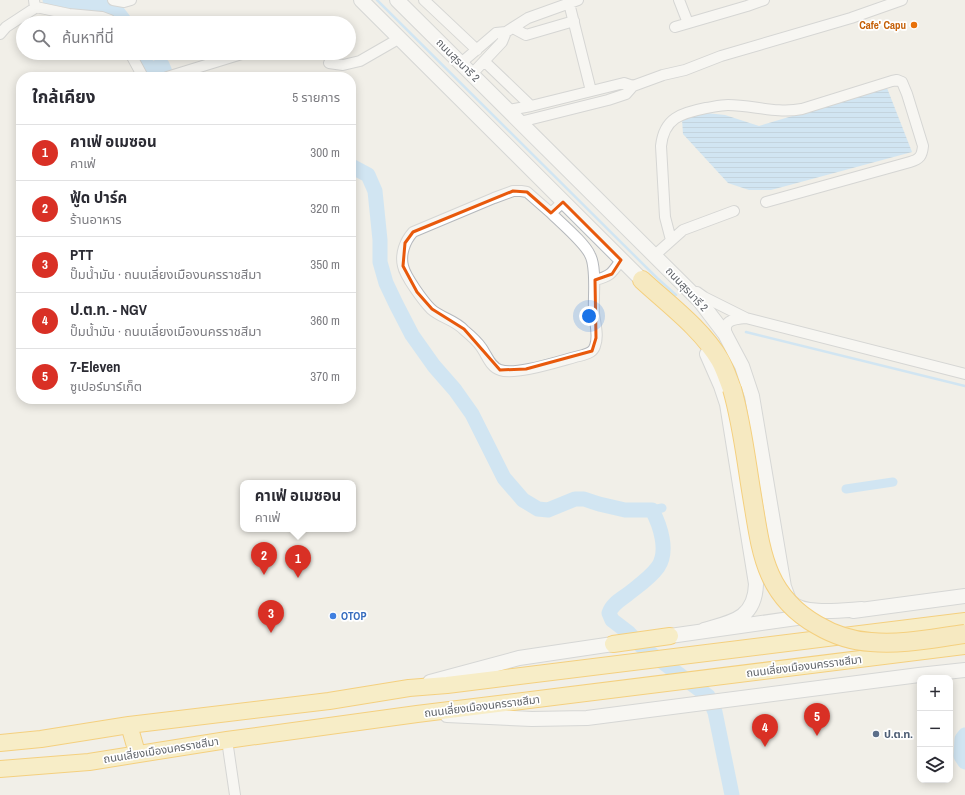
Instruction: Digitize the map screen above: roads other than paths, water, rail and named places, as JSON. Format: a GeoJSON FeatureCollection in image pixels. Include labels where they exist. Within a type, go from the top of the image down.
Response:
{"type":"FeatureCollection","features":[{"type":"Feature","properties":{"kind":"highway"},"geometry":{"type":"LineString","coordinates":[[642,280],[691,325],[707,342],[719,360],[732,389],[743,436],[762,552],[772,579],[788,603],[803,616],[823,629],[857,641],[886,643],[965,634]]}},
{"type":"Feature","properties":{"kind":"highway"},"geometry":{"type":"LineString","coordinates":[[0,743],[41,739],[129,725],[328,701],[409,688],[447,685],[965,621]]}},
{"type":"Feature","properties":{"kind":"highway"},"geometry":{"type":"LineString","coordinates":[[613,644],[670,636]]}},
{"type":"Feature","properties":{"kind":"highway","name":"ถนนเลี่ยงเมืองนครราชสีมา"},"geometry":{"type":"LineString","coordinates":[[0,769],[88,762],[137,753],[417,714],[965,646]]}},
{"type":"Feature","properties":{"kind":"highway"},"geometry":{"type":"LineString","coordinates":[[129,725],[137,753]]}},
{"type":"Feature","properties":{"kind":"main road"},"geometry":{"type":"LineString","coordinates":[[361,0],[642,280],[689,330],[708,355],[722,386],[727,404],[756,584],[753,603],[742,616],[733,621],[704,630]]}},
{"type":"Feature","properties":{"kind":"main road","name":"ถนนสุรนารี 2"},"geometry":{"type":"LineString","coordinates":[[402,1],[461,63],[680,280],[711,314],[734,350],[742,366],[752,396],[784,587],[790,601],[800,608],[815,611],[862,610]]}},
{"type":"Feature","properties":{"kind":"main road"},"geometry":{"type":"LineString","coordinates":[[743,505],[749,523],[755,528],[762,528],[768,524],[769,521],[770,500]]}},
{"type":"Feature","properties":{"kind":"main road"},"geometry":{"type":"LineString","coordinates":[[670,636],[704,630],[965,596]]}},
{"type":"Feature","properties":{"kind":"main road"},"geometry":{"type":"LineString","coordinates":[[409,688],[519,658],[613,644]]}},
{"type":"Feature","properties":{"kind":"main road"},"geometry":{"type":"LineString","coordinates":[[417,714],[560,719],[618,714],[919,674],[965,670]]}},
{"type":"Feature","properties":{"kind":"street"},"geometry":{"type":"LineString","coordinates":[[113,0],[124,2],[131,0]]}},
{"type":"Feature","properties":{"kind":"street"},"geometry":{"type":"LineString","coordinates":[[424,0],[477,50]]}},
{"type":"Feature","properties":{"kind":"street"},"geometry":{"type":"LineString","coordinates":[[680,0],[688,23]]}},
{"type":"Feature","properties":{"kind":"street"},"geometry":{"type":"LineString","coordinates":[[675,27],[745,3],[764,0]]}},
{"type":"Feature","properties":{"kind":"street"},"geometry":{"type":"LineString","coordinates":[[520,122],[608,100],[626,94],[633,86],[663,75],[686,70],[721,56],[851,18],[902,0]]}},
{"type":"Feature","properties":{"kind":"street"},"geometry":{"type":"LineString","coordinates":[[461,63],[496,34],[509,30],[551,5],[573,2],[574,21],[591,91]]}},
{"type":"Feature","properties":{"kind":"street"},"geometry":{"type":"LineString","coordinates":[[20,16],[35,4],[69,14],[91,16]]}},
{"type":"Feature","properties":{"kind":"street"},"geometry":{"type":"LineString","coordinates":[[0,34],[16,19]]}},
{"type":"Feature","properties":{"kind":"street"},"geometry":{"type":"LineString","coordinates":[[509,30],[526,34],[574,21]]}},
{"type":"Feature","properties":{"kind":"street"},"geometry":{"type":"LineString","coordinates":[[472,74],[502,42],[509,30]]}},
{"type":"Feature","properties":{"kind":"street"},"geometry":{"type":"LineString","coordinates":[[329,63],[343,65],[360,61],[400,38]]}},
{"type":"Feature","properties":{"kind":"street"},"geometry":{"type":"LineString","coordinates":[[134,60],[140,72]]}},
{"type":"Feature","properties":{"kind":"street"},"geometry":{"type":"LineString","coordinates":[[182,72],[222,60]]}},
{"type":"Feature","properties":{"kind":"street"},"geometry":{"type":"LineString","coordinates":[[484,61],[531,106]]}},
{"type":"Feature","properties":{"kind":"street"},"geometry":{"type":"LineString","coordinates":[[671,240],[665,217],[661,146],[665,128],[675,118],[692,111],[727,105],[758,107],[789,112],[892,81],[897,80],[902,82],[923,146],[920,157],[910,162],[766,202]]}},
{"type":"Feature","properties":{"kind":"street"},"geometry":{"type":"LineString","coordinates":[[509,110],[624,84],[633,86]]}},
{"type":"Feature","properties":{"kind":"street"},"geometry":{"type":"LineString","coordinates":[[513,191],[527,192],[551,213],[591,256],[595,280],[594,313],[596,345],[592,351],[576,356],[510,372],[500,370],[494,366],[481,346],[464,329],[454,321],[444,317],[432,309],[417,292],[403,266],[402,257],[405,243],[413,232],[513,191]]}},
{"type":"Feature","properties":{"kind":"street"},"geometry":{"type":"LineString","coordinates":[[551,213],[563,202]]}},
{"type":"Feature","properties":{"kind":"street"},"geometry":{"type":"LineString","coordinates":[[655,255],[683,230],[734,211]]}},
{"type":"Feature","properties":{"kind":"street"},"geometry":{"type":"LineString","coordinates":[[595,280],[612,274],[621,260]]}},
{"type":"Feature","properties":{"kind":"street"},"geometry":{"type":"LineString","coordinates":[[680,280],[704,297],[746,318],[965,374]]}},
{"type":"Feature","properties":{"kind":"street"},"geometry":{"type":"LineString","coordinates":[[734,350],[726,332],[726,326],[733,319],[746,318]]}},
{"type":"Feature","properties":{"kind":"street"},"geometry":{"type":"LineString","coordinates":[[227,740],[235,795]]}},
{"type":"Feature","properties":{"kind":"water"},"geometry":{"type":"Polygon","coordinates":[[[887,88],[912,152],[771,190],[749,190],[728,183],[683,134],[682,119],[697,112],[725,115],[759,126],[887,88]]]}},
{"type":"Feature","properties":{"kind":"waterway"},"geometry":{"type":"LineString","coordinates":[[50,0],[79,5],[107,7],[116,10],[121,16]]}},
{"type":"Feature","properties":{"kind":"waterway"},"geometry":{"type":"LineString","coordinates":[[377,0],[657,278],[676,295]]}},
{"type":"Feature","properties":{"kind":"waterway"},"geometry":{"type":"LineString","coordinates":[[145,60],[149,71],[162,65],[165,72]]}},
{"type":"Feature","properties":{"kind":"waterway"},"geometry":{"type":"LineString","coordinates":[[356,169],[368,175],[375,191],[380,240],[380,262],[386,283],[396,304],[412,335],[434,366],[455,390],[472,414],[504,478],[523,500],[538,509],[548,510],[575,499],[584,499],[625,510],[652,510],[658,523],[662,538],[663,553],[661,561],[651,575],[617,602],[609,613],[612,620],[629,633],[641,646],[708,696],[715,712],[732,795]]}},
{"type":"Feature","properties":{"kind":"waterway"},"geometry":{"type":"LineString","coordinates":[[746,332],[965,386]]}},
{"type":"Feature","properties":{"kind":"waterway"},"geometry":{"type":"LineString","coordinates":[[846,489],[893,482]]}},
{"type":"Feature","properties":{"kind":"waterway"},"geometry":{"type":"LineString","coordinates":[[652,510],[662,508]]}},
{"type":"Feature","properties":{"kind":"waterway"},"geometry":{"type":"LineString","coordinates":[[965,735],[962,739],[961,756],[965,762]]}},
{"type":"Feature","properties":{"kind":"place","name":"Cafe' Capu"},"geometry":{"type":"Point","coordinates":[914,25]}},
{"type":"Feature","properties":{"kind":"place","name":"ฟู้ด ปาร์ค"},"geometry":{"type":"Point","coordinates":[264,575]}},
{"type":"Feature","properties":{"kind":"place","name":"คาเฟ่ อเมซอน"},"geometry":{"type":"Point","coordinates":[298,578]}},
{"type":"Feature","properties":{"kind":"place","name":"OTOP"},"geometry":{"type":"Point","coordinates":[333,616]}},
{"type":"Feature","properties":{"kind":"place","name":"PTT"},"geometry":{"type":"Point","coordinates":[271,633]}},
{"type":"Feature","properties":{"kind":"place","name":"ป.ต.ท."},"geometry":{"type":"Point","coordinates":[876,734]}},
{"type":"Feature","properties":{"kind":"place","name":"7-Eleven"},"geometry":{"type":"Point","coordinates":[817,736]}},
{"type":"Feature","properties":{"kind":"place","name":"ป.ต.ท. - NGV"},"geometry":{"type":"Point","coordinates":[765,747]}}]}
